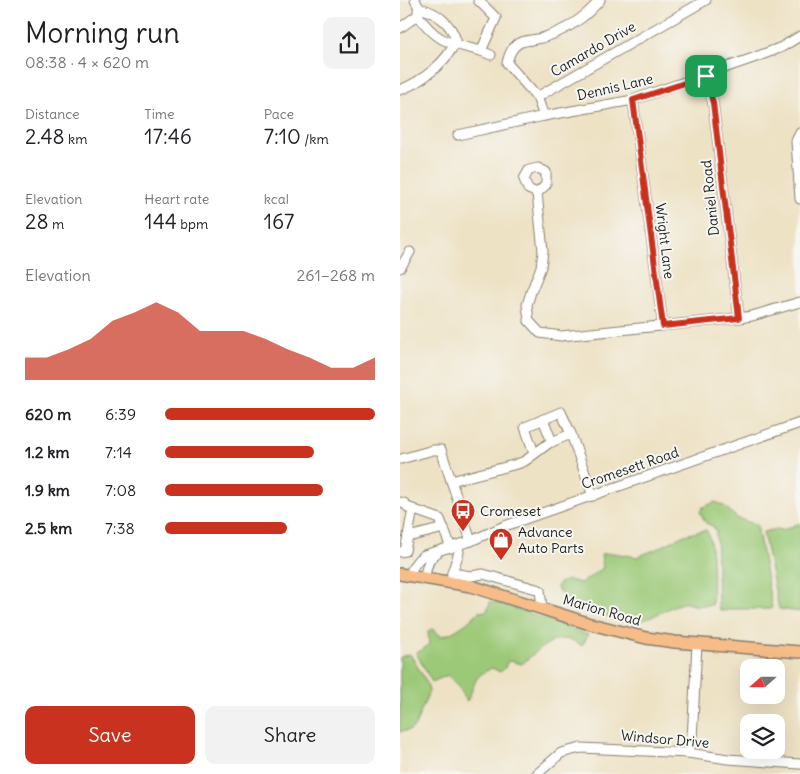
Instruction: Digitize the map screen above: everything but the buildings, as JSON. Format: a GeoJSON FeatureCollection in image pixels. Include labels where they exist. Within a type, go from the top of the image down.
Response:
{"type":"FeatureCollection","features":[{"type":"Feature","properties":{"kind":"main road","name":"Marion Road"},"geometry":{"type":"LineString","coordinates":[[404,575],[425,578],[452,578],[620,633],[675,642],[800,652]]}},
{"type":"Feature","properties":{"kind":"street"},"geometry":{"type":"LineString","coordinates":[[478,0],[496,18],[481,51]]}},
{"type":"Feature","properties":{"kind":"street"},"geometry":{"type":"LineString","coordinates":[[544,116],[537,97],[507,63],[512,50],[519,44],[554,34],[575,24],[593,9],[600,0]]}},
{"type":"Feature","properties":{"kind":"street","name":"Camardo Drive"},"geometry":{"type":"LineString","coordinates":[[537,97],[706,0]]}},
{"type":"Feature","properties":{"kind":"street"},"geometry":{"type":"LineString","coordinates":[[417,8],[428,30],[440,39],[491,55]]}},
{"type":"Feature","properties":{"kind":"street"},"geometry":{"type":"LineString","coordinates":[[400,28],[417,8]]}},
{"type":"Feature","properties":{"kind":"street"},"geometry":{"type":"LineString","coordinates":[[400,90],[426,76],[443,60],[456,40],[454,33],[442,18],[427,10],[417,8]]}},
{"type":"Feature","properties":{"kind":"street","name":"Dennis Lane"},"geometry":{"type":"LineString","coordinates":[[458,136],[544,116],[633,100],[706,76],[782,47],[800,36]]}},
{"type":"Feature","properties":{"kind":"street","name":"Daniel Road"},"geometry":{"type":"LineString","coordinates":[[706,76],[713,103],[739,318]]}},
{"type":"Feature","properties":{"kind":"street","name":"Wright Lane"},"geometry":{"type":"LineString","coordinates":[[633,100],[663,326]]}},
{"type":"Feature","properties":{"kind":"street"},"geometry":{"type":"LineString","coordinates":[[800,133],[796,140],[800,199]]}},
{"type":"Feature","properties":{"kind":"street"},"geometry":{"type":"LineString","coordinates":[[537,193],[543,251],[541,267],[527,305],[529,321],[540,333],[561,336],[739,318],[800,302]]}},
{"type":"Feature","properties":{"kind":"street"},"geometry":{"type":"LineString","coordinates":[[400,268],[410,252]]}},
{"type":"Feature","properties":{"kind":"street"},"geometry":{"type":"LineString","coordinates":[[534,453],[525,426],[561,412],[571,434],[593,496]]}},
{"type":"Feature","properties":{"kind":"street"},"geometry":{"type":"LineString","coordinates":[[543,419],[552,442]]}},
{"type":"Feature","properties":{"kind":"street","name":"Cromesett Road"},"geometry":{"type":"LineString","coordinates":[[404,575],[424,555],[439,552],[502,527],[800,423]]}},
{"type":"Feature","properties":{"kind":"street"},"geometry":{"type":"LineString","coordinates":[[451,481],[516,464],[552,442],[571,434]]}},
{"type":"Feature","properties":{"kind":"street"},"geometry":{"type":"LineString","coordinates":[[401,459],[433,450],[441,450],[470,541]]}},
{"type":"Feature","properties":{"kind":"street"},"geometry":{"type":"LineString","coordinates":[[400,502],[409,508],[440,519],[459,552],[452,578],[482,574],[540,590],[542,608]]}},
{"type":"Feature","properties":{"kind":"street"},"geometry":{"type":"LineString","coordinates":[[400,552],[405,550],[413,509]]}},
{"type":"Feature","properties":{"kind":"street"},"geometry":{"type":"LineString","coordinates":[[408,537],[444,528]]}},
{"type":"Feature","properties":{"kind":"street"},"geometry":{"type":"LineString","coordinates":[[425,578],[427,566],[431,558],[439,552]]}},
{"type":"Feature","properties":{"kind":"street"},"geometry":{"type":"LineString","coordinates":[[502,595],[506,581]]}},
{"type":"Feature","properties":{"kind":"street"},"geometry":{"type":"LineString","coordinates":[[688,753],[692,740],[698,644]]}},
{"type":"Feature","properties":{"kind":"street","name":"Windsor Drive"},"geometry":{"type":"LineString","coordinates":[[537,774],[561,753],[574,748],[688,753],[728,759],[800,764]]}},
{"type":"Feature","properties":{"kind":"green space"},"geometry":{"type":"Polygon","coordinates":[[[716,502],[724,506],[737,518],[757,525],[772,608],[723,611],[719,609],[716,532],[714,527],[706,523],[700,512],[703,507],[716,502]]]}},
{"type":"Feature","properties":{"kind":"green space"},"geometry":{"type":"Polygon","coordinates":[[[800,523],[800,612],[779,609],[763,532],[777,529],[783,530],[800,523]]]}},
{"type":"Feature","properties":{"kind":"green space"},"geometry":{"type":"Polygon","coordinates":[[[706,530],[709,535],[712,553],[712,605],[683,603],[645,620],[631,621],[593,612],[569,600],[561,594],[557,587],[559,583],[568,580],[581,583],[603,568],[601,554],[614,553],[637,557],[684,535],[706,530]]]}},
{"type":"Feature","properties":{"kind":"green space"},"geometry":{"type":"Polygon","coordinates":[[[490,602],[526,612],[588,635],[582,646],[565,639],[557,640],[543,647],[522,664],[510,661],[507,662],[505,668],[500,672],[492,668],[486,671],[475,681],[467,701],[458,685],[448,675],[432,682],[416,653],[429,644],[428,631],[432,629],[441,636],[450,633],[466,623],[478,612],[487,611],[490,602]]]}},
{"type":"Feature","properties":{"kind":"green space"},"geometry":{"type":"Polygon","coordinates":[[[410,654],[426,681],[429,691],[415,726],[410,730],[400,732],[400,657],[410,654]]]}},
{"type":"Feature","properties":{"kind":"place","name":"Cromeset"},"geometry":{"type":"Point","coordinates":[463,532]}},
{"type":"Feature","properties":{"kind":"place","name":"Advance Auto Parts"},"geometry":{"type":"Point","coordinates":[501,561]}},
{"type":"Feature","properties":{"kind":"route"},"geometry":{"type":"LineString","coordinates":[[706,76],[713,103],[739,318],[663,326],[633,100],[706,76]]}}]}
